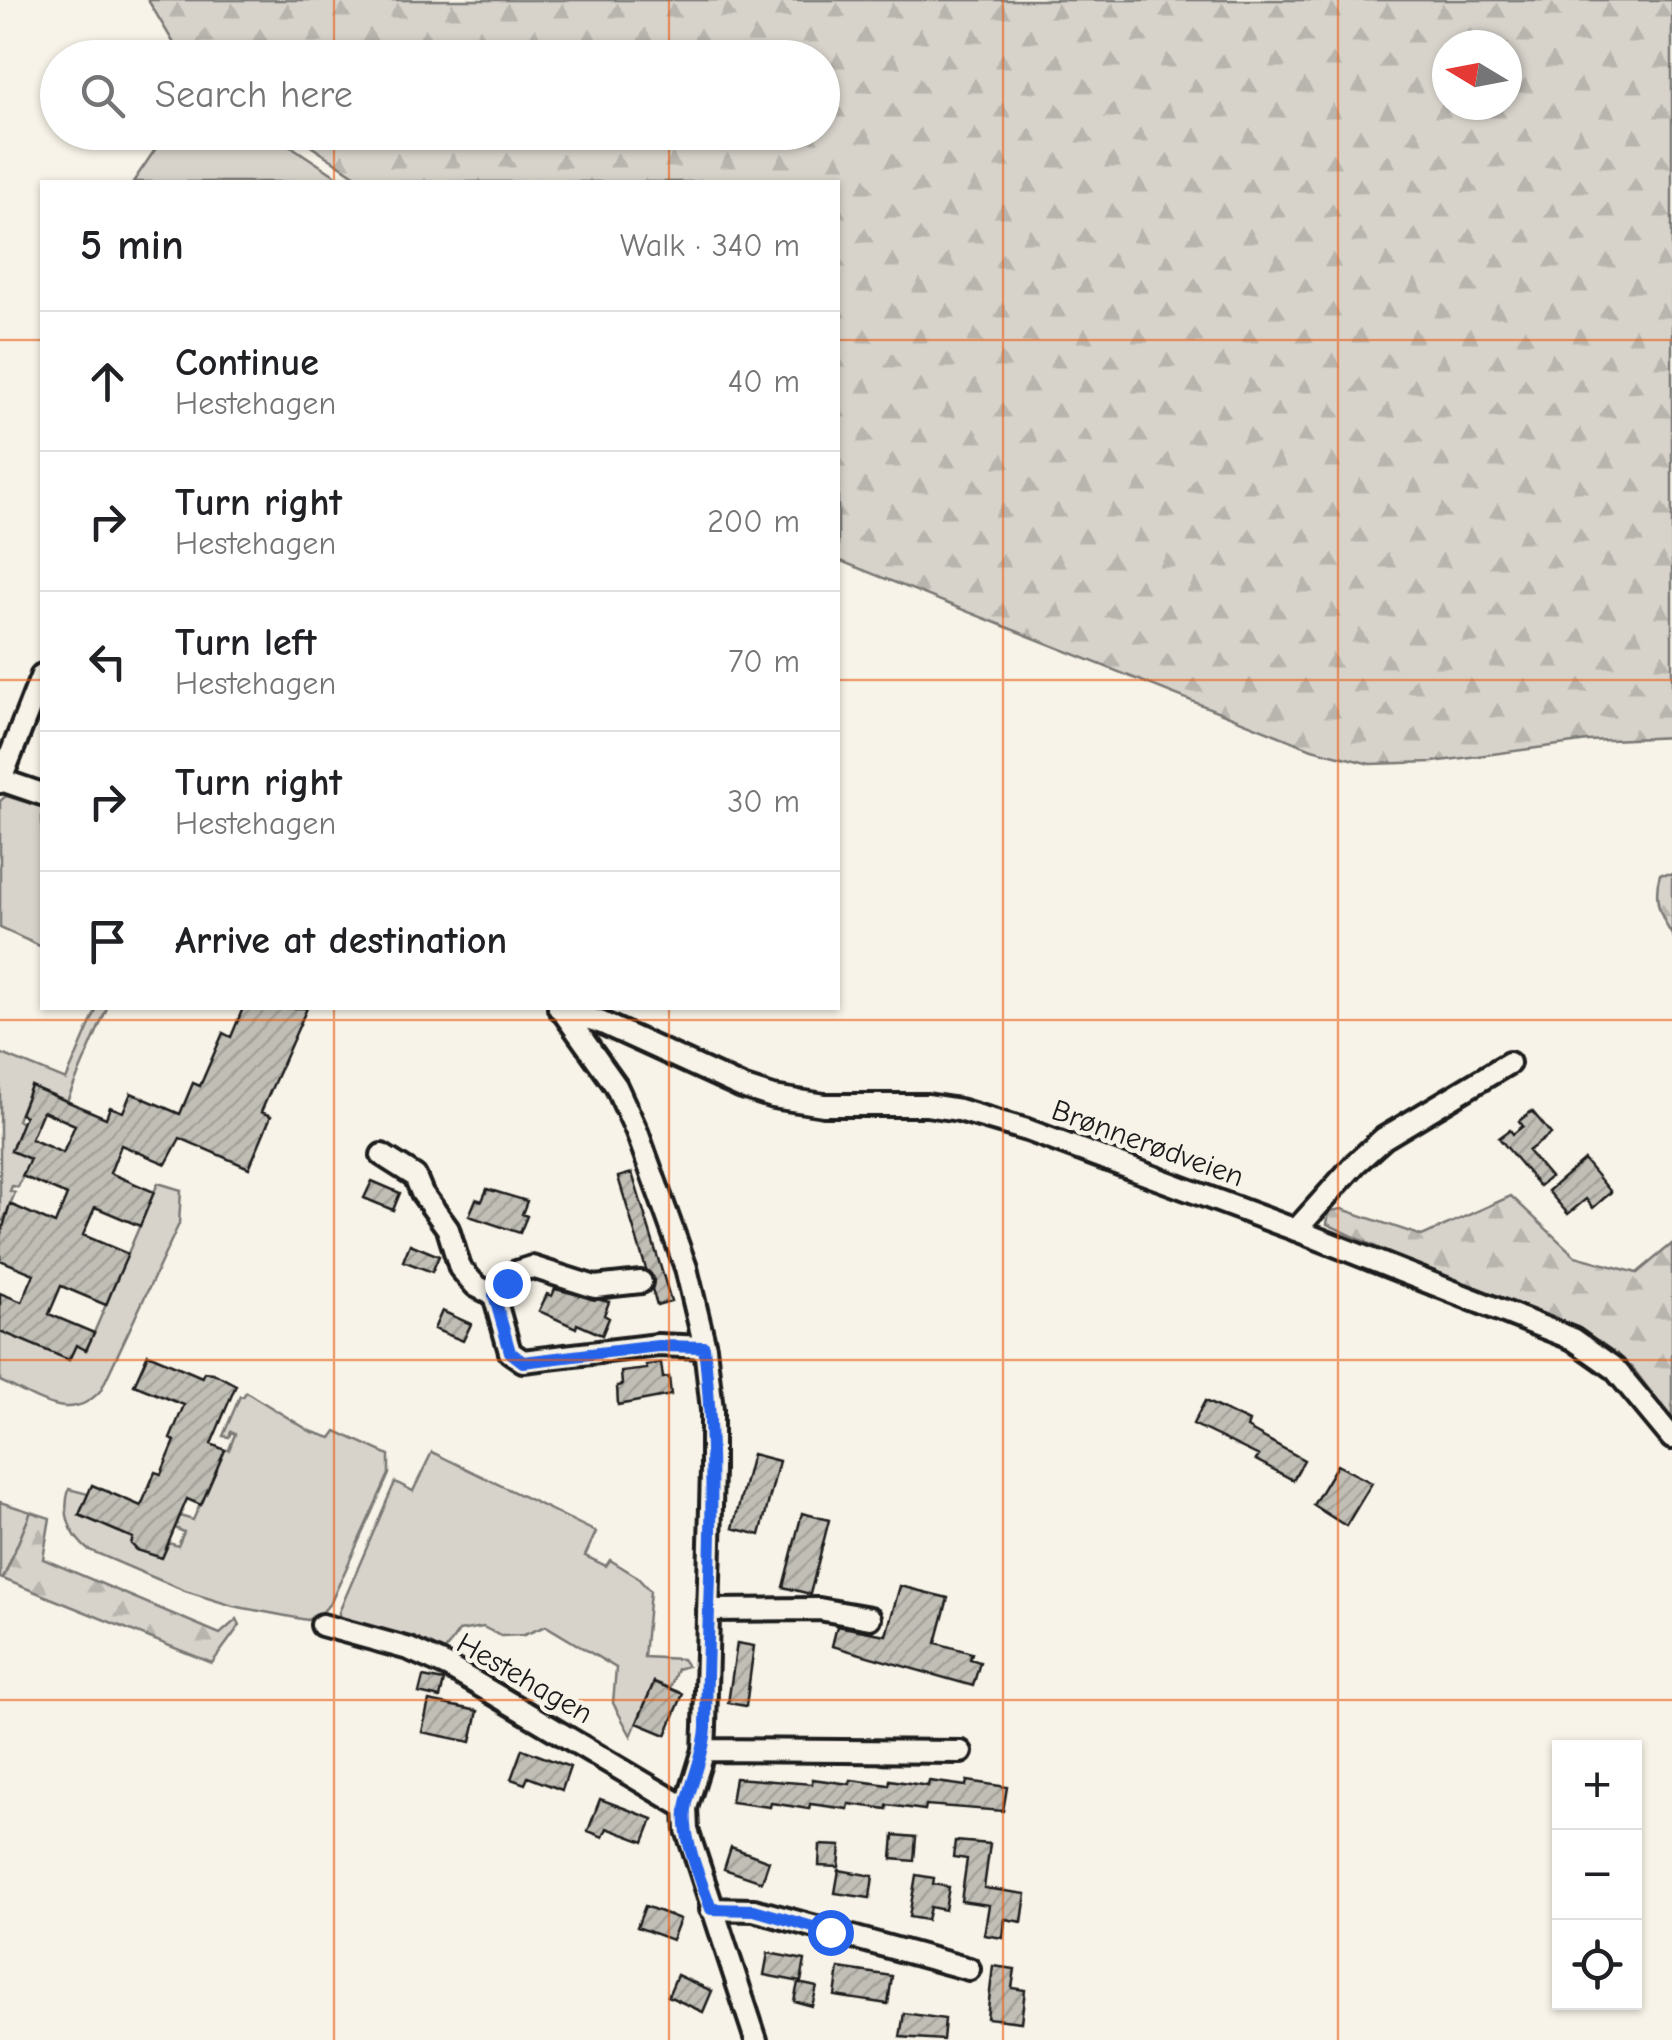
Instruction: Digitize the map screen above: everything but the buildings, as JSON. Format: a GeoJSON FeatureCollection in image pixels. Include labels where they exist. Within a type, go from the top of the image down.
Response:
{"type":"FeatureCollection","features":[{"type":"Feature","properties":{"kind":"street"},"geometry":{"type":"LineString","coordinates":[[40,680],[0,781],[40,793]]}},
{"type":"Feature","properties":{"kind":"street"},"geometry":{"type":"LineString","coordinates":[[561,1010],[616,1086],[637,1132],[686,1268],[704,1347],[712,1410],[704,1750],[686,1808],[695,1861],[756,2040]]}},
{"type":"Feature","properties":{"kind":"street","name":"Brønnerødveien"},"geometry":{"type":"LineString","coordinates":[[565,1010],[602,1023],[742,1088],[824,1104],[927,1104],[958,1110],[1027,1130],[1296,1230],[1573,1338],[1614,1368],[1672,1438]]}},
{"type":"Feature","properties":{"kind":"street"},"geometry":{"type":"LineString","coordinates":[[1296,1230],[1356,1162],[1384,1138],[1510,1063]]}},
{"type":"Feature","properties":{"kind":"street"},"geometry":{"type":"LineString","coordinates":[[382,1155],[415,1176],[448,1230],[460,1268],[476,1286],[494,1295],[510,1352],[523,1362],[658,1346],[704,1347]]}},
{"type":"Feature","properties":{"kind":"street"},"geometry":{"type":"LineString","coordinates":[[494,1295],[516,1272],[532,1267],[596,1287],[641,1282]]}},
{"type":"Feature","properties":{"kind":"street"},"geometry":{"type":"LineString","coordinates":[[708,1610],[819,1609],[870,1618]]}},
{"type":"Feature","properties":{"kind":"street","name":"Hestehagen"},"geometry":{"type":"LineString","coordinates":[[322,1625],[409,1648],[447,1666],[686,1808]]}},
{"type":"Feature","properties":{"kind":"street"},"geometry":{"type":"LineString","coordinates":[[704,1750],[960,1752]]}},
{"type":"Feature","properties":{"kind":"street"},"geometry":{"type":"LineString","coordinates":[[711,1909],[754,1910],[969,1969]]}},
{"type":"Feature","properties":{"kind":"green space"},"geometry":{"type":"Polygon","coordinates":[[[148,0],[1672,0],[1672,737],[1588,741],[1433,762],[1370,764],[1312,749],[840,561],[840,180],[362,180],[317,150],[840,150],[840,40],[172,40],[148,0]]]}},
{"type":"Feature","properties":{"kind":"green space"},"geometry":{"type":"Polygon","coordinates":[[[155,150],[297,150],[342,180],[134,180],[155,150]]]}},
{"type":"Feature","properties":{"kind":"green space"},"geometry":{"type":"Polygon","coordinates":[[[6,796],[40,806],[40,946],[0,928],[0,801],[6,796]]]}},
{"type":"Feature","properties":{"kind":"green space"},"geometry":{"type":"Polygon","coordinates":[[[1660,874],[1672,874],[1672,935],[1659,906],[1660,874]]]}},
{"type":"Feature","properties":{"kind":"green space"},"geometry":{"type":"Polygon","coordinates":[[[96,1010],[106,1010],[67,1101],[31,1086],[17,1120],[23,1123],[11,1150],[30,1159],[18,1187],[12,1186],[10,1191],[15,1193],[3,1221],[0,1053],[66,1080],[96,1010]]]}},
{"type":"Feature","properties":{"kind":"green space"},"geometry":{"type":"Polygon","coordinates":[[[158,1183],[181,1190],[179,1224],[101,1390],[89,1401],[65,1407],[39,1400],[0,1381],[0,1331],[69,1360],[76,1345],[87,1349],[158,1183]]]}},
{"type":"Feature","properties":{"kind":"green space"},"geometry":{"type":"Polygon","coordinates":[[[1511,1196],[1575,1256],[1637,1273],[1672,1244],[1672,1420],[1632,1367],[1327,1224],[1329,1211],[1342,1209],[1422,1236],[1511,1196]]]}},
{"type":"Feature","properties":{"kind":"green space"},"geometry":{"type":"Polygon","coordinates":[[[246,1392],[310,1431],[331,1438],[336,1431],[389,1455],[389,1474],[331,1602],[320,1615],[307,1620],[233,1606],[185,1591],[87,1549],[68,1522],[69,1489],[88,1494],[79,1515],[133,1538],[131,1543],[137,1550],[162,1558],[169,1543],[178,1546],[184,1532],[175,1528],[180,1516],[193,1520],[225,1450],[229,1450],[235,1434],[223,1436],[240,1396],[246,1392]]]}},
{"type":"Feature","properties":{"kind":"green space"},"geometry":{"type":"Polygon","coordinates":[[[432,1452],[596,1532],[585,1556],[606,1566],[610,1560],[636,1576],[650,1591],[644,1657],[682,1659],[687,1666],[677,1669],[670,1688],[654,1682],[631,1736],[613,1703],[616,1668],[546,1626],[524,1635],[501,1636],[483,1627],[459,1631],[440,1658],[339,1622],[339,1612],[395,1482],[413,1491],[432,1452]]]}},
{"type":"Feature","properties":{"kind":"green space"},"geometry":{"type":"Polygon","coordinates":[[[0,1502],[31,1512],[3,1579],[0,1578],[0,1502]]]}},
{"type":"Feature","properties":{"kind":"green space"},"geometry":{"type":"Polygon","coordinates":[[[31,1512],[50,1518],[43,1559],[220,1634],[237,1619],[240,1625],[212,1663],[3,1579],[31,1512]]]}},
{"type":"Feature","properties":{"kind":"route"},"geometry":{"type":"LineString","coordinates":[[507,1283],[494,1295],[510,1352],[523,1362],[658,1346],[704,1347],[712,1410],[706,1728],[704,1750],[686,1808],[687,1830],[711,1909],[754,1910],[830,1932]]}}]}
